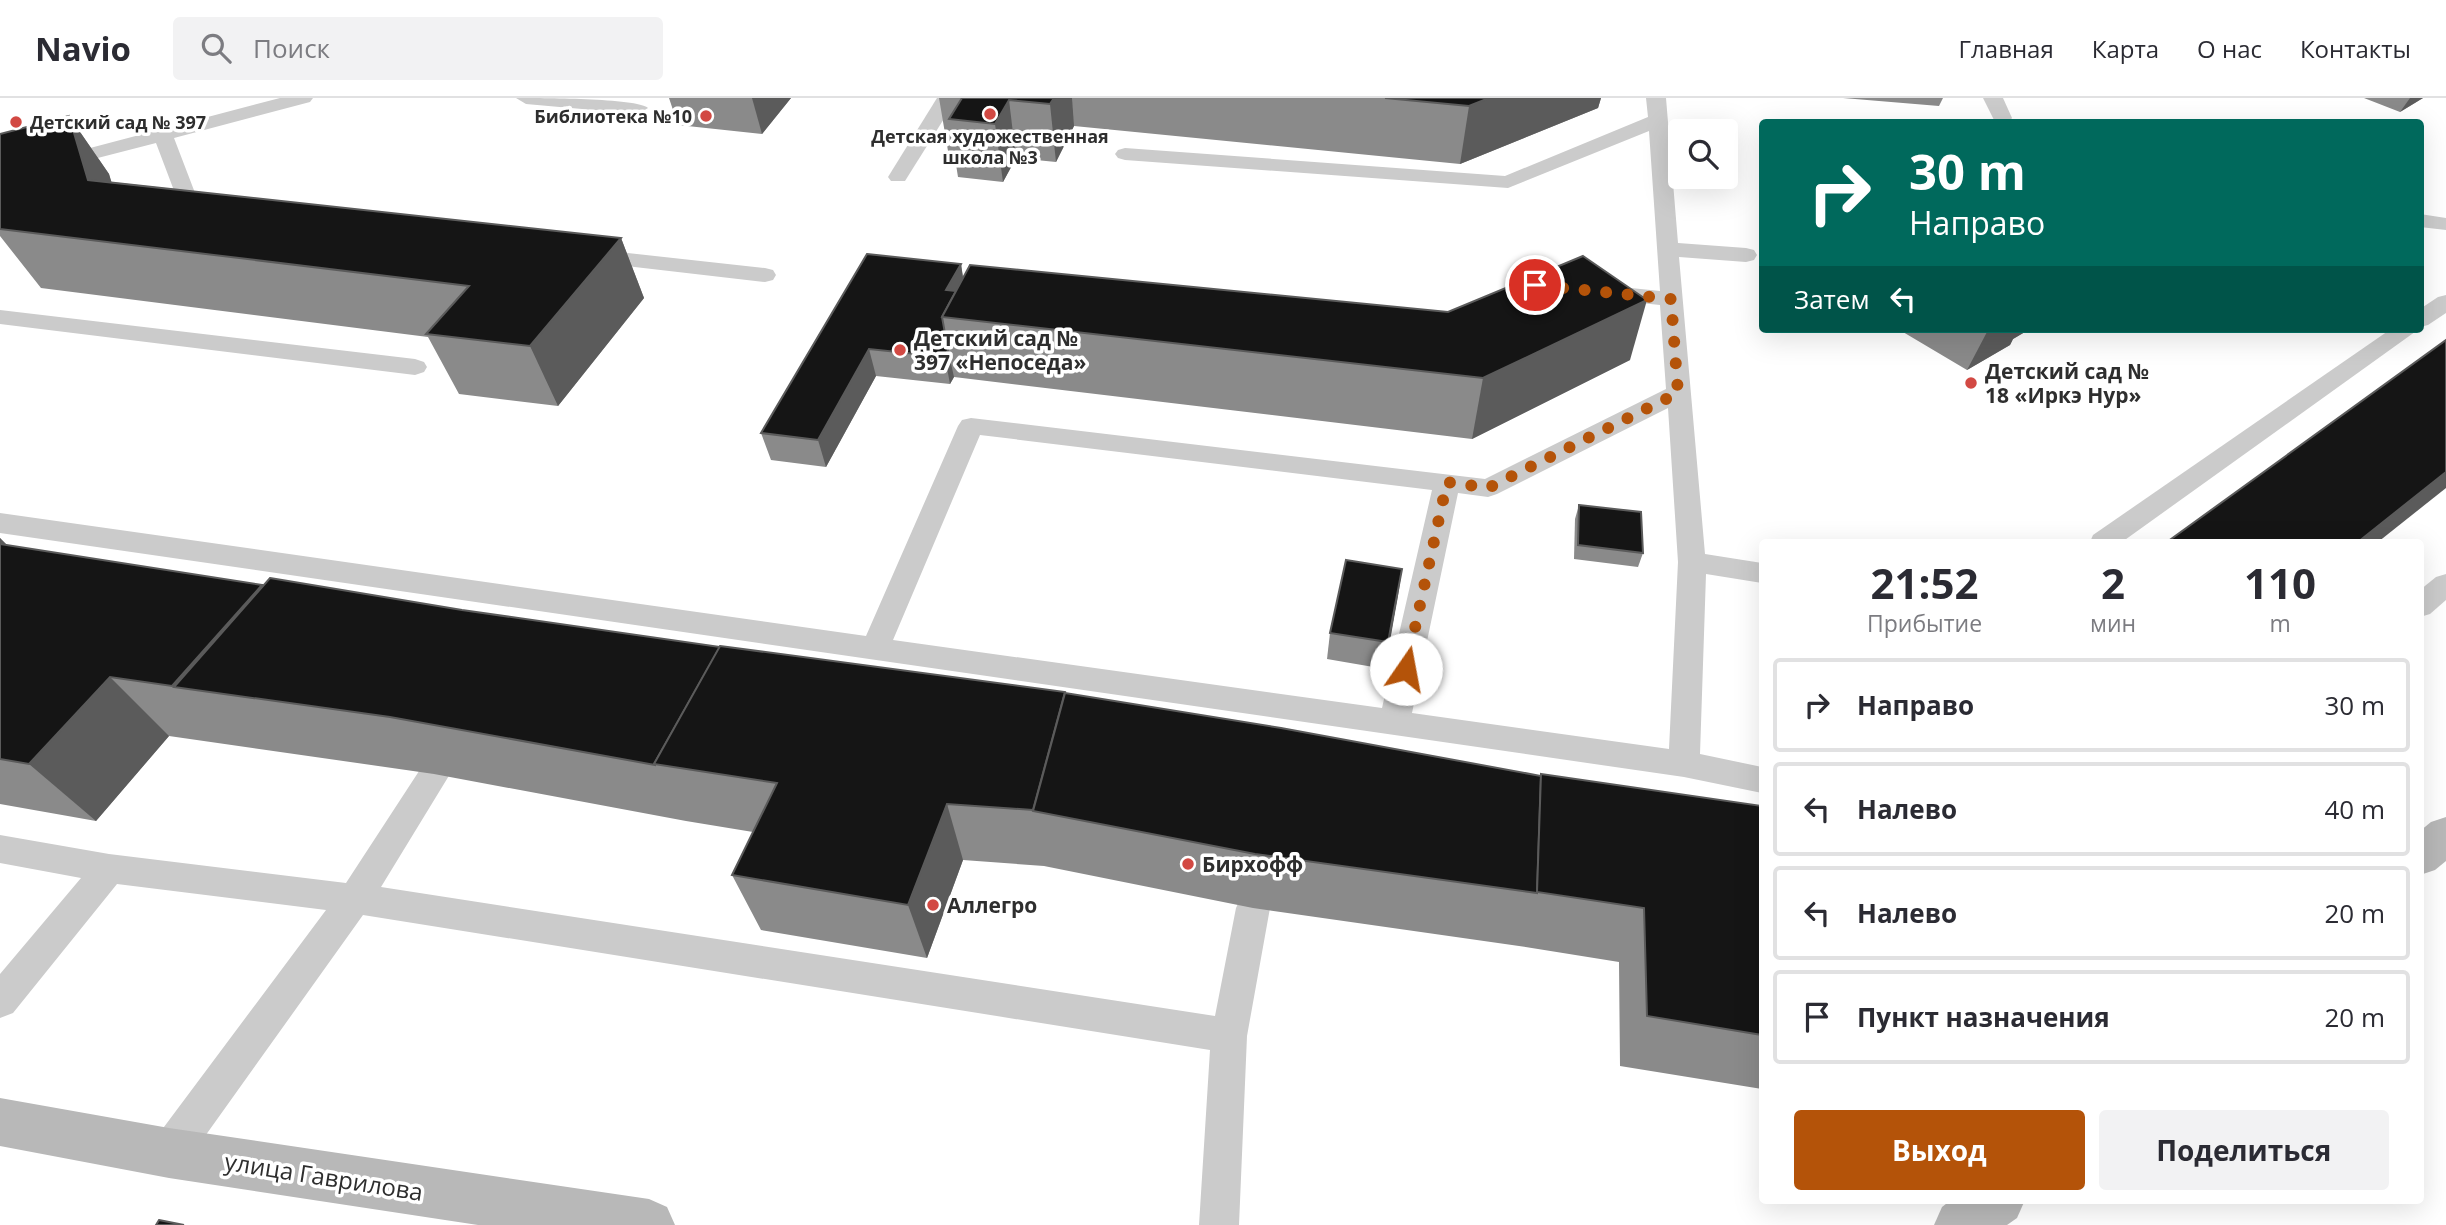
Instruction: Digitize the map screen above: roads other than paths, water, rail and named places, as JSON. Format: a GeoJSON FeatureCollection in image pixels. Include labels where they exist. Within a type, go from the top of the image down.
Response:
{"type":"FeatureCollection","features":[{"type":"Feature","properties":{"kind":"street"},"geometry":{"type":"LineString","coordinates":[[2424,854],[2446,835]]}},
{"type":"Feature","properties":{"kind":"street","name":"улица Гаврилова"},"geometry":{"type":"LineString","coordinates":[[0,1122],[169,1153],[649,1225]]}},
{"type":"Feature","properties":{"kind":"street"},"geometry":{"type":"LineString","coordinates":[[1960,1225],[1993,1204]]}},
{"type":"Feature","properties":{"kind":"lane"},"geometry":{"type":"LineString","coordinates":[[0,181],[44,166],[303,98]]}},
{"type":"Feature","properties":{"kind":"lane"},"geometry":{"type":"LineString","coordinates":[[526,98],[638,108]]}},
{"type":"Feature","properties":{"kind":"lane"},"geometry":{"type":"LineString","coordinates":[[898,177],[947,98]]}},
{"type":"Feature","properties":{"kind":"lane"},"geometry":{"type":"LineString","coordinates":[[1993,98],[2002,118]]}},
{"type":"Feature","properties":{"kind":"lane"},"geometry":{"type":"LineString","coordinates":[[1125,154],[1508,182],[1656,109],[1692,562],[1684,764]]}},
{"type":"Feature","properties":{"kind":"lane"},"geometry":{"type":"LineString","coordinates":[[163,135],[192,212],[233,216]]}},
{"type":"Feature","properties":{"kind":"lane"},"geometry":{"type":"LineString","coordinates":[[2424,220],[2446,224]]}},
{"type":"Feature","properties":{"kind":"lane"},"geometry":{"type":"LineString","coordinates":[[1667,249],[1746,255]]}},
{"type":"Feature","properties":{"kind":"lane"},"geometry":{"type":"LineString","coordinates":[[572,254],[765,275]]}},
{"type":"Feature","properties":{"kind":"lane"},"geometry":{"type":"LineString","coordinates":[[1576,289],[1671,299]]}},
{"type":"Feature","properties":{"kind":"lane"},"geometry":{"type":"LineString","coordinates":[[2424,317],[2446,302]]}},
{"type":"Feature","properties":{"kind":"lane"},"geometry":{"type":"LineString","coordinates":[[0,317],[415,367]]}},
{"type":"Feature","properties":{"kind":"lane"},"geometry":{"type":"LineString","coordinates":[[2107,539],[2401,333]]}},
{"type":"Feature","properties":{"kind":"lane"},"geometry":{"type":"LineString","coordinates":[[875,648],[971,426],[1488,488],[1678,393]]}},
{"type":"Feature","properties":{"kind":"lane"},"geometry":{"type":"LineString","coordinates":[[1394,723],[1447,482]]}},
{"type":"Feature","properties":{"kind":"lane"},"geometry":{"type":"LineString","coordinates":[[0,523],[540,612],[875,648],[1297,722],[1394,723],[1684,764],[1759,779]]}},
{"type":"Feature","properties":{"kind":"lane"},"geometry":{"type":"LineString","coordinates":[[1692,562],[1759,573]]}},
{"type":"Feature","properties":{"kind":"lane"},"geometry":{"type":"LineString","coordinates":[[2424,603],[2446,584]]}},
{"type":"Feature","properties":{"kind":"lane"},"geometry":{"type":"LineString","coordinates":[[169,1153],[355,899],[434,774]]}},
{"type":"Feature","properties":{"kind":"lane"},"geometry":{"type":"LineString","coordinates":[[0,849],[108,869],[355,899],[1229,1036]]}},
{"type":"Feature","properties":{"kind":"lane"},"geometry":{"type":"LineString","coordinates":[[0,1001],[108,869]]}},
{"type":"Feature","properties":{"kind":"lane"},"geometry":{"type":"LineString","coordinates":[[1219,1225],[1229,1036],[1253,908]]}},
{"type":"Feature","properties":{"kind":"place","name":"Детская художественная школа №3"},"geometry":{"type":"Point","coordinates":[990,114]}},
{"type":"Feature","properties":{"kind":"place","name":"Библиотека №10"},"geometry":{"type":"Point","coordinates":[706,116]}},
{"type":"Feature","properties":{"kind":"place","name":"Детский сад № 397"},"geometry":{"type":"Point","coordinates":[16,122]}},
{"type":"Feature","properties":{"kind":"place","name":"Детский сад № 397 «Непоседа»"},"geometry":{"type":"Point","coordinates":[900,350]}},
{"type":"Feature","properties":{"kind":"place","name":"Детский сад № 18 «Иркэ Нур»"},"geometry":{"type":"Point","coordinates":[1971,383]}},
{"type":"Feature","properties":{"kind":"place","name":"Бирхофф"},"geometry":{"type":"Point","coordinates":[1188,864]}},
{"type":"Feature","properties":{"kind":"place","name":"Аллегро"},"geometry":{"type":"Point","coordinates":[933,905]}}]}
